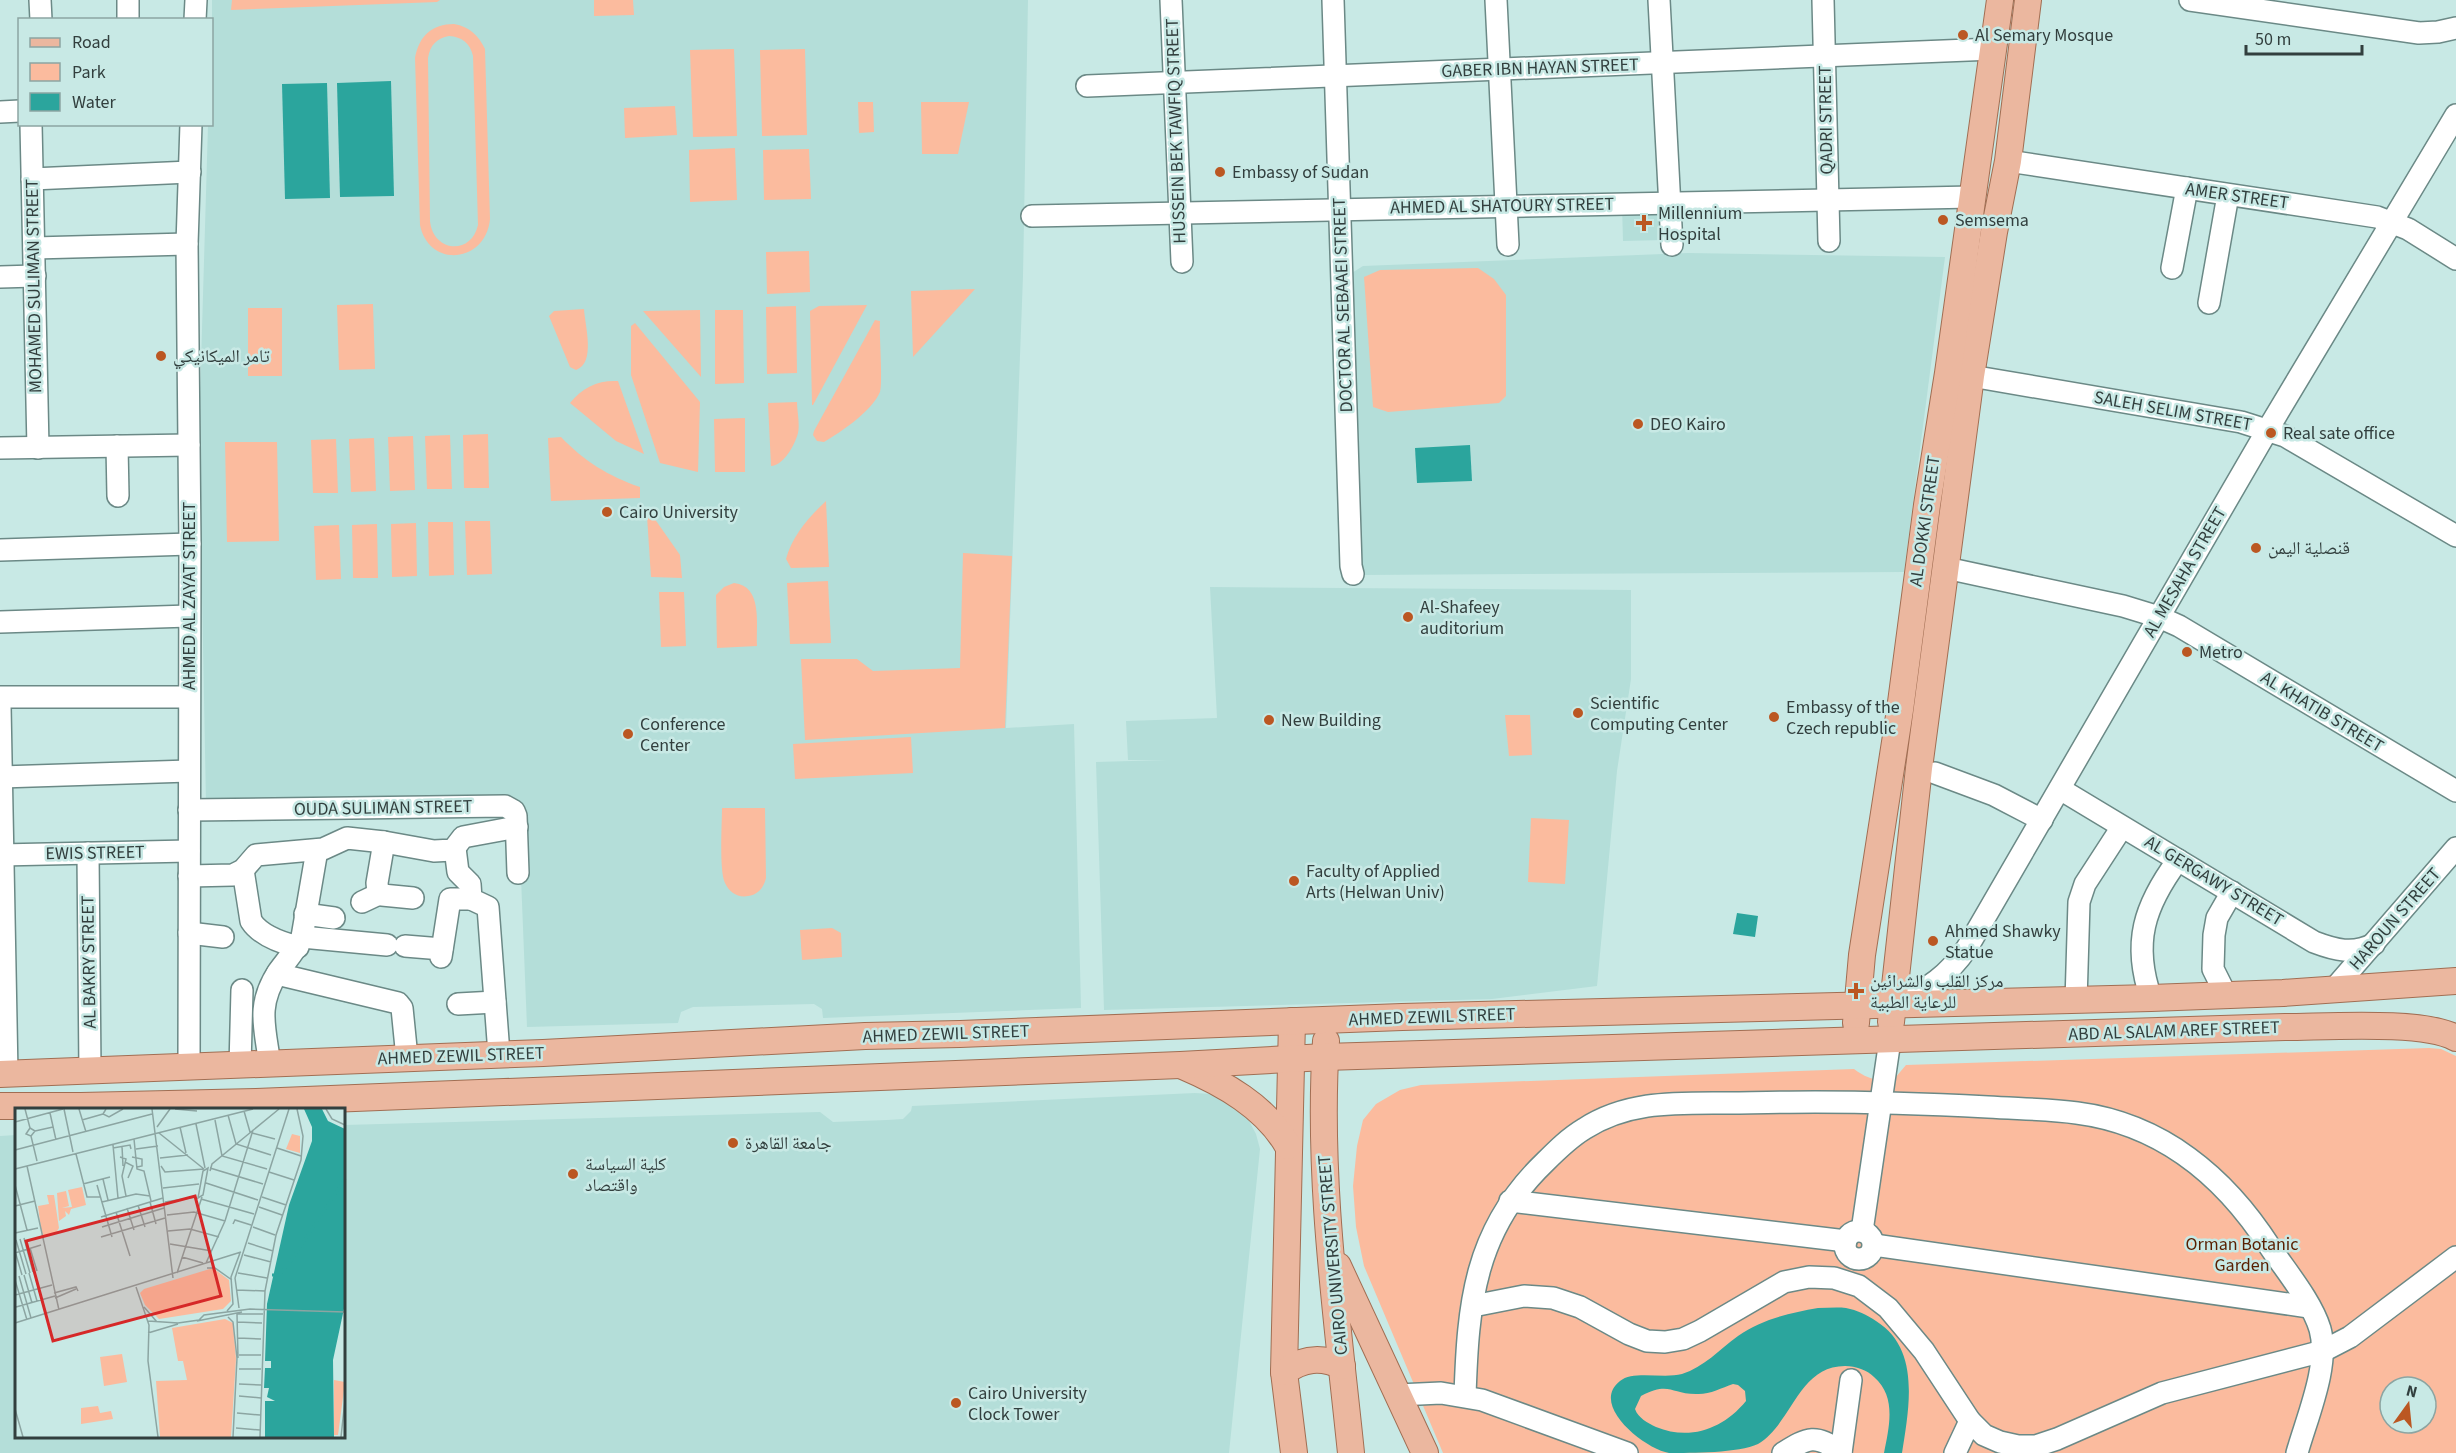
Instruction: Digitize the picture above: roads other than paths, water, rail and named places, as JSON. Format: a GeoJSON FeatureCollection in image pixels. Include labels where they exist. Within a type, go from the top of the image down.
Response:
{"type":"FeatureCollection","features":[{"type":"Feature","properties":{"kind":"main road","name":"AL DOKKI STREET"},"geometry":{"type":"LineString","coordinates":[[1854,1041],[1862,955],[1900,710],[2000,0]]}},
{"type":"Feature","properties":{"kind":"main road","name":"AL DOKKI STREET"},"geometry":{"type":"LineString","coordinates":[[1890,1040],[1919,768],[1971,376],[2008,161],[2028,0]]}},
{"type":"Feature","properties":{"kind":"main road","name":"ABD AL SALAM AREF STREET"},"geometry":{"type":"LineString","coordinates":[[1892,1005],[2226,995],[2456,981]]}},
{"type":"Feature","properties":{"kind":"main road"},"geometry":{"type":"LineString","coordinates":[[2333,990],[2336,1027]]}},
{"type":"Feature","properties":{"kind":"main road","name":"AHMED ZEWIL STREET"},"geometry":{"type":"LineString","coordinates":[[4,1074],[407,1059],[865,1036],[1292,1021],[1892,1005]]}},
{"type":"Feature","properties":{"kind":"main road","name":"CAIRO UNIVERSITY STREET"},"geometry":{"type":"LineString","coordinates":[[1327,1020],[1324,1164],[1329,1247],[1351,1453]]}},
{"type":"Feature","properties":{"kind":"main road","name":"CAIRO UNIVERSITY STREET"},"geometry":{"type":"LineString","coordinates":[[1292,1021],[1284,1372],[1294,1453]]}},
{"type":"Feature","properties":{"kind":"main road","name":"ABD AL SALAM AREF STREET"},"geometry":{"type":"LineString","coordinates":[[1890,1040],[2336,1027],[2431,1029],[2456,1038]]}},
{"type":"Feature","properties":{"kind":"main road"},"geometry":{"type":"LineString","coordinates":[[1121,1028],[1126,1047],[1121,1067]]}},
{"type":"Feature","properties":{"kind":"main road","name":"AHMED ZEWIL STREET"},"geometry":{"type":"LineString","coordinates":[[0,1106],[244,1102],[1180,1065],[1325,1057],[1890,1040]]}},
{"type":"Feature","properties":{"kind":"main road"},"geometry":{"type":"LineString","coordinates":[[1180,1065],[1244,1099],[1280,1131],[1288,1146]]}},
{"type":"Feature","properties":{"kind":"main road"},"geometry":{"type":"LineString","coordinates":[[1329,1247],[1425,1453]]}},
{"type":"Feature","properties":{"kind":"main road"},"geometry":{"type":"LineString","coordinates":[[1284,1372],[1312,1359],[1333,1361],[1342,1366]]}},
{"type":"Feature","properties":{"kind":"street"},"geometry":{"type":"LineString","coordinates":[[40,0],[41,18]]}},
{"type":"Feature","properties":{"kind":"street"},"geometry":{"type":"LineString","coordinates":[[128,0],[128,18]]}},
{"type":"Feature","properties":{"kind":"street"},"geometry":{"type":"LineString","coordinates":[[195,18],[196,0]]}},
{"type":"Feature","properties":{"kind":"street","name":"HUSSEIN BEK TAWFIQ STREET"},"geometry":{"type":"LineString","coordinates":[[1171,0],[1182,262]]}},
{"type":"Feature","properties":{"kind":"street","name":"DOCTOR AL SEBAAEI STREET"},"geometry":{"type":"LineString","coordinates":[[1334,0],[1353,574]]}},
{"type":"Feature","properties":{"kind":"street"},"geometry":{"type":"LineString","coordinates":[[1496,0],[1508,245]]}},
{"type":"Feature","properties":{"kind":"street"},"geometry":{"type":"LineString","coordinates":[[1659,0],[1672,245]]}},
{"type":"Feature","properties":{"kind":"street","name":"QADRI STREET"},"geometry":{"type":"LineString","coordinates":[[1823,0],[1829,241]]}},
{"type":"Feature","properties":{"kind":"street"},"geometry":{"type":"LineString","coordinates":[[2190,0],[2419,33],[2456,28]]}},
{"type":"Feature","properties":{"kind":"street","name":"GABER IBN HAYAN STREET"},"geometry":{"type":"LineString","coordinates":[[1087,86],[1993,49]]}},
{"type":"Feature","properties":{"kind":"street"},"geometry":{"type":"LineString","coordinates":[[0,112],[18,111]]}},
{"type":"Feature","properties":{"kind":"street","name":"AL MESAHA STREET"},"geometry":{"type":"LineString","coordinates":[[1892,1005],[1927,989],[1959,960],[2268,429],[2456,115]]}},
{"type":"Feature","properties":{"kind":"street","name":"MOHAMED SULIMAN STREET"},"geometry":{"type":"LineString","coordinates":[[31,126],[38,448]]}},
{"type":"Feature","properties":{"kind":"street","name":"AHMED AL ZAYAT STREET"},"geometry":{"type":"LineString","coordinates":[[189,1068],[190,544],[187,244],[191,126]]}},
{"type":"Feature","properties":{"kind":"street","name":"AMER STREET"},"geometry":{"type":"LineString","coordinates":[[2008,161],[2363,214],[2408,229],[2456,259]]}},
{"type":"Feature","properties":{"kind":"street"},"geometry":{"type":"LineString","coordinates":[[32,179],[190,172]]}},
{"type":"Feature","properties":{"kind":"street"},"geometry":{"type":"LineString","coordinates":[[2172,268],[2187,188]]}},
{"type":"Feature","properties":{"kind":"street"},"geometry":{"type":"LineString","coordinates":[[2210,303],[2228,195]]}},
{"type":"Feature","properties":{"kind":"street","name":"AHMED AL SHATOURY STREET"},"geometry":{"type":"LineString","coordinates":[[1032,216],[1972,197]]}},
{"type":"Feature","properties":{"kind":"street"},"geometry":{"type":"LineString","coordinates":[[34,248],[187,244]]}},
{"type":"Feature","properties":{"kind":"street"},"geometry":{"type":"LineString","coordinates":[[0,277],[34,276]]}},
{"type":"Feature","properties":{"kind":"street","name":"SALEH SELIM STREET"},"geometry":{"type":"LineString","coordinates":[[1971,376],[2241,422],[2268,429],[2285,436],[2456,536]]}},
{"type":"Feature","properties":{"kind":"street"},"geometry":{"type":"LineString","coordinates":[[0,448],[189,445]]}},
{"type":"Feature","properties":{"kind":"street"},"geometry":{"type":"LineString","coordinates":[[117,446],[118,496]]}},
{"type":"Feature","properties":{"kind":"street"},"geometry":{"type":"LineString","coordinates":[[0,550],[190,544]]}},
{"type":"Feature","properties":{"kind":"street","name":"AL KHATIB STREET"},"geometry":{"type":"LineString","coordinates":[[1946,568],[2123,606],[2159,617],[2179,626],[2456,791]]}},
{"type":"Feature","properties":{"kind":"street"},"geometry":{"type":"LineString","coordinates":[[0,622],[189,616]]}},
{"type":"Feature","properties":{"kind":"street"},"geometry":{"type":"LineString","coordinates":[[0,697],[189,697]]}},
{"type":"Feature","properties":{"kind":"street"},"geometry":{"type":"LineString","coordinates":[[0,706],[4,1074]]}},
{"type":"Feature","properties":{"kind":"street"},"geometry":{"type":"LineString","coordinates":[[1,777],[189,771]]}},
{"type":"Feature","properties":{"kind":"street"},"geometry":{"type":"LineString","coordinates":[[1935,772],[1994,795],[2042,820]]}},
{"type":"Feature","properties":{"kind":"street","name":"AL GERGAWY STREET"},"geometry":{"type":"LineString","coordinates":[[2060,789],[2314,942],[2346,951],[2362,950],[2373,944]]}},
{"type":"Feature","properties":{"kind":"street","name":"OUDA SULIMAN STREET"},"geometry":{"type":"LineString","coordinates":[[189,810],[505,806],[514,811],[517,828]]}},
{"type":"Feature","properties":{"kind":"street"},"geometry":{"type":"LineString","coordinates":[[2076,1000],[2079,902],[2085,884],[2122,827]]}},
{"type":"Feature","properties":{"kind":"street"},"geometry":{"type":"LineString","coordinates":[[471,899],[470,884],[458,872],[455,848],[463,837],[517,828],[518,873]]}},
{"type":"Feature","properties":{"kind":"street"},"geometry":{"type":"LineString","coordinates":[[189,876],[233,875],[243,870],[256,855],[303,849],[317,850],[347,838],[434,851],[455,848]]}},
{"type":"Feature","properties":{"kind":"street"},"geometry":{"type":"LineString","coordinates":[[384,842],[377,882],[391,900]]}},
{"type":"Feature","properties":{"kind":"street","name":"HAROUN STREET"},"geometry":{"type":"LineString","coordinates":[[2333,990],[2456,848]]}},
{"type":"Feature","properties":{"kind":"street"},"geometry":{"type":"LineString","coordinates":[[270,1065],[263,1002],[269,986],[300,942],[317,850]]}},
{"type":"Feature","properties":{"kind":"street","name":"EWIS STREET"},"geometry":{"type":"LineString","coordinates":[[2,855],[189,851]]}},
{"type":"Feature","properties":{"kind":"street","name":"AL BAKRY STREET"},"geometry":{"type":"LineString","coordinates":[[87,853],[90,1072]]}},
{"type":"Feature","properties":{"kind":"street"},"geometry":{"type":"LineString","coordinates":[[2151,998],[2143,973],[2142,941],[2148,911],[2155,894],[2178,860]]}},
{"type":"Feature","properties":{"kind":"street"},"geometry":{"type":"LineString","coordinates":[[243,870],[251,921],[253,925],[277,940],[396,946],[441,953],[450,899],[471,899],[488,907],[499,1054]]}},
{"type":"Feature","properties":{"kind":"street"},"geometry":{"type":"LineString","coordinates":[[2226,995],[2213,969],[2214,935],[2217,918],[2232,892]]}},
{"type":"Feature","properties":{"kind":"street"},"geometry":{"type":"LineString","coordinates":[[305,914],[334,918]]}},
{"type":"Feature","properties":{"kind":"street"},"geometry":{"type":"LineString","coordinates":[[189,933],[223,937]]}},
{"type":"Feature","properties":{"kind":"street"},"geometry":{"type":"LineString","coordinates":[[277,974],[398,1003],[402,1008],[407,1059]]}},
{"type":"Feature","properties":{"kind":"street"},"geometry":{"type":"LineString","coordinates":[[240,1066],[242,990]]}},
{"type":"Feature","properties":{"kind":"street"},"geometry":{"type":"LineString","coordinates":[[458,1004],[495,1002]]}},
{"type":"Feature","properties":{"kind":"street"},"geometry":{"type":"LineString","coordinates":[[1859,1286],[1860,1244],[1890,1040]]}},
{"type":"Feature","properties":{"kind":"street"},"geometry":{"type":"LineString","coordinates":[[1465,1396],[1473,1306],[1477,1277],[1485,1250],[1510,1201],[1528,1178],[1572,1138],[1600,1119],[1621,1111],[1665,1103],[1882,1102],[2077,1113],[2104,1118],[2154,1136],[2178,1149],[2200,1165],[2238,1203],[2262,1234],[2309,1307],[2319,1328],[2323,1351],[2319,1374],[2297,1453]]}},
{"type":"Feature","properties":{"kind":"street"},"geometry":{"type":"LineString","coordinates":[[1510,1201],[1860,1244],[2309,1307]]}},
{"type":"Feature","properties":{"kind":"street"},"geometry":{"type":"LineString","coordinates":[[1473,1306],[1524,1296],[1553,1298],[1580,1307],[1629,1334],[1647,1341],[1665,1342],[1683,1339],[1700,1331],[1784,1282],[1809,1276],[1834,1278],[1859,1286],[1874,1296],[1906,1329],[1940,1374],[1970,1420],[1984,1435],[2018,1446],[2036,1446],[2061,1444],[2143,1400],[2181,1386],[2323,1351],[2350,1337],[2456,1257]]}},
{"type":"Feature","properties":{"kind":"street"},"geometry":{"type":"LineString","coordinates":[[1782,1453],[1812,1438],[1821,1439],[1841,1453],[1851,1380]]}},
{"type":"Feature","properties":{"kind":"street"},"geometry":{"type":"LineString","coordinates":[[1398,1395],[1441,1393],[1465,1396],[1499,1406],[1627,1453]]}},
{"type":"Feature","properties":{"kind":"street"},"geometry":{"type":"LineString","coordinates":[[1956,1453],[1970,1420]]}},
{"type":"Feature","properties":{"kind":"water"},"geometry":{"type":"Polygon","coordinates":[[[391,81],[394,196],[340,197],[337,83],[391,81]]]}},
{"type":"Feature","properties":{"kind":"water"},"geometry":{"type":"Polygon","coordinates":[[[327,83],[330,198],[285,199],[282,84],[327,83]]]}},
{"type":"Feature","properties":{"kind":"water"},"geometry":{"type":"Polygon","coordinates":[[[1470,445],[1472,481],[1417,483],[1415,448],[1470,445]]]}},
{"type":"Feature","properties":{"kind":"water"},"geometry":{"type":"Polygon","coordinates":[[[1737,913],[1758,916],[1755,937],[1733,934],[1737,913]]]}},
{"type":"Feature","properties":{"kind":"water"},"geometry":{"type":"Polygon","coordinates":[[[1818,1308],[1846,1308],[1858,1311],[1876,1321],[1890,1333],[1900,1347],[1909,1381],[1902,1453],[1884,1453],[1890,1413],[1886,1394],[1881,1385],[1865,1370],[1853,1367],[1829,1369],[1816,1375],[1806,1385],[1770,1435],[1750,1447],[1715,1452],[1669,1453],[1659,1450],[1635,1435],[1616,1413],[1611,1402],[1612,1391],[1620,1381],[1640,1375],[1682,1374],[1704,1363],[1738,1336],[1757,1325],[1818,1308]],[[1733,1384],[1701,1394],[1658,1389],[1641,1396],[1635,1409],[1638,1415],[1647,1422],[1669,1431],[1681,1433],[1705,1430],[1727,1419],[1746,1401],[1745,1391],[1733,1384]]]}},
{"type":"Feature","properties":{"kind":"place","name":"Al Semary Mosque"},"geometry":{"type":"Point","coordinates":[1963,35]}},
{"type":"Feature","properties":{"kind":"place","name":"Embassy of Sudan"},"geometry":{"type":"Point","coordinates":[1220,172]}},
{"type":"Feature","properties":{"kind":"place","name":"Semsema"},"geometry":{"type":"Point","coordinates":[1943,220]}},
{"type":"Feature","properties":{"kind":"place","name":"Millennium Hospital"},"geometry":{"type":"Point","coordinates":[1644,223]}},
{"type":"Feature","properties":{"kind":"place","name":"تامر الميكانيكي"},"geometry":{"type":"Point","coordinates":[161,356]}},
{"type":"Feature","properties":{"kind":"place","name":"DEO Kairo"},"geometry":{"type":"Point","coordinates":[1638,424]}},
{"type":"Feature","properties":{"kind":"place","name":"Real sate office"},"geometry":{"type":"Point","coordinates":[2271,433]}},
{"type":"Feature","properties":{"kind":"place","name":"Cairo University"},"geometry":{"type":"Point","coordinates":[607,512]}},
{"type":"Feature","properties":{"kind":"place","name":"قنصلية اليمن"},"geometry":{"type":"Point","coordinates":[2256,548]}},
{"type":"Feature","properties":{"kind":"place","name":"Al-Shafeey auditorium"},"geometry":{"type":"Point","coordinates":[1408,617]}},
{"type":"Feature","properties":{"kind":"place","name":"Metro"},"geometry":{"type":"Point","coordinates":[2187,652]}},
{"type":"Feature","properties":{"kind":"place","name":"Scientific Computing Center"},"geometry":{"type":"Point","coordinates":[1578,713]}},
{"type":"Feature","properties":{"kind":"place","name":"Embassy of the Czech republic"},"geometry":{"type":"Point","coordinates":[1774,717]}},
{"type":"Feature","properties":{"kind":"place","name":"New Building"},"geometry":{"type":"Point","coordinates":[1269,720]}},
{"type":"Feature","properties":{"kind":"place","name":"Conference Center"},"geometry":{"type":"Point","coordinates":[628,734]}},
{"type":"Feature","properties":{"kind":"place","name":"Faculty of Applied Arts (Helwan Univ)"},"geometry":{"type":"Point","coordinates":[1294,881]}},
{"type":"Feature","properties":{"kind":"place","name":"Ahmed Shawky Statue"},"geometry":{"type":"Point","coordinates":[1933,941]}},
{"type":"Feature","properties":{"kind":"place","name":"مركز القلب والشرائين للرعاية الطبية"},"geometry":{"type":"Point","coordinates":[1856,991]}},
{"type":"Feature","properties":{"kind":"place","name":"جامعة القاهرة"},"geometry":{"type":"Point","coordinates":[733,1143]}},
{"type":"Feature","properties":{"kind":"place","name":"كلية السياسة واقتصاد"},"geometry":{"type":"Point","coordinates":[573,1174]}},
{"type":"Feature","properties":{"kind":"place","name":"Cairo University Clock Tower"},"geometry":{"type":"Point","coordinates":[956,1403]}},
{"type":"Feature","properties":{"kind":"park label","name":"Orman Botanic Garden"},"geometry":{"type":"Point","coordinates":[2242,1254]}}]}
